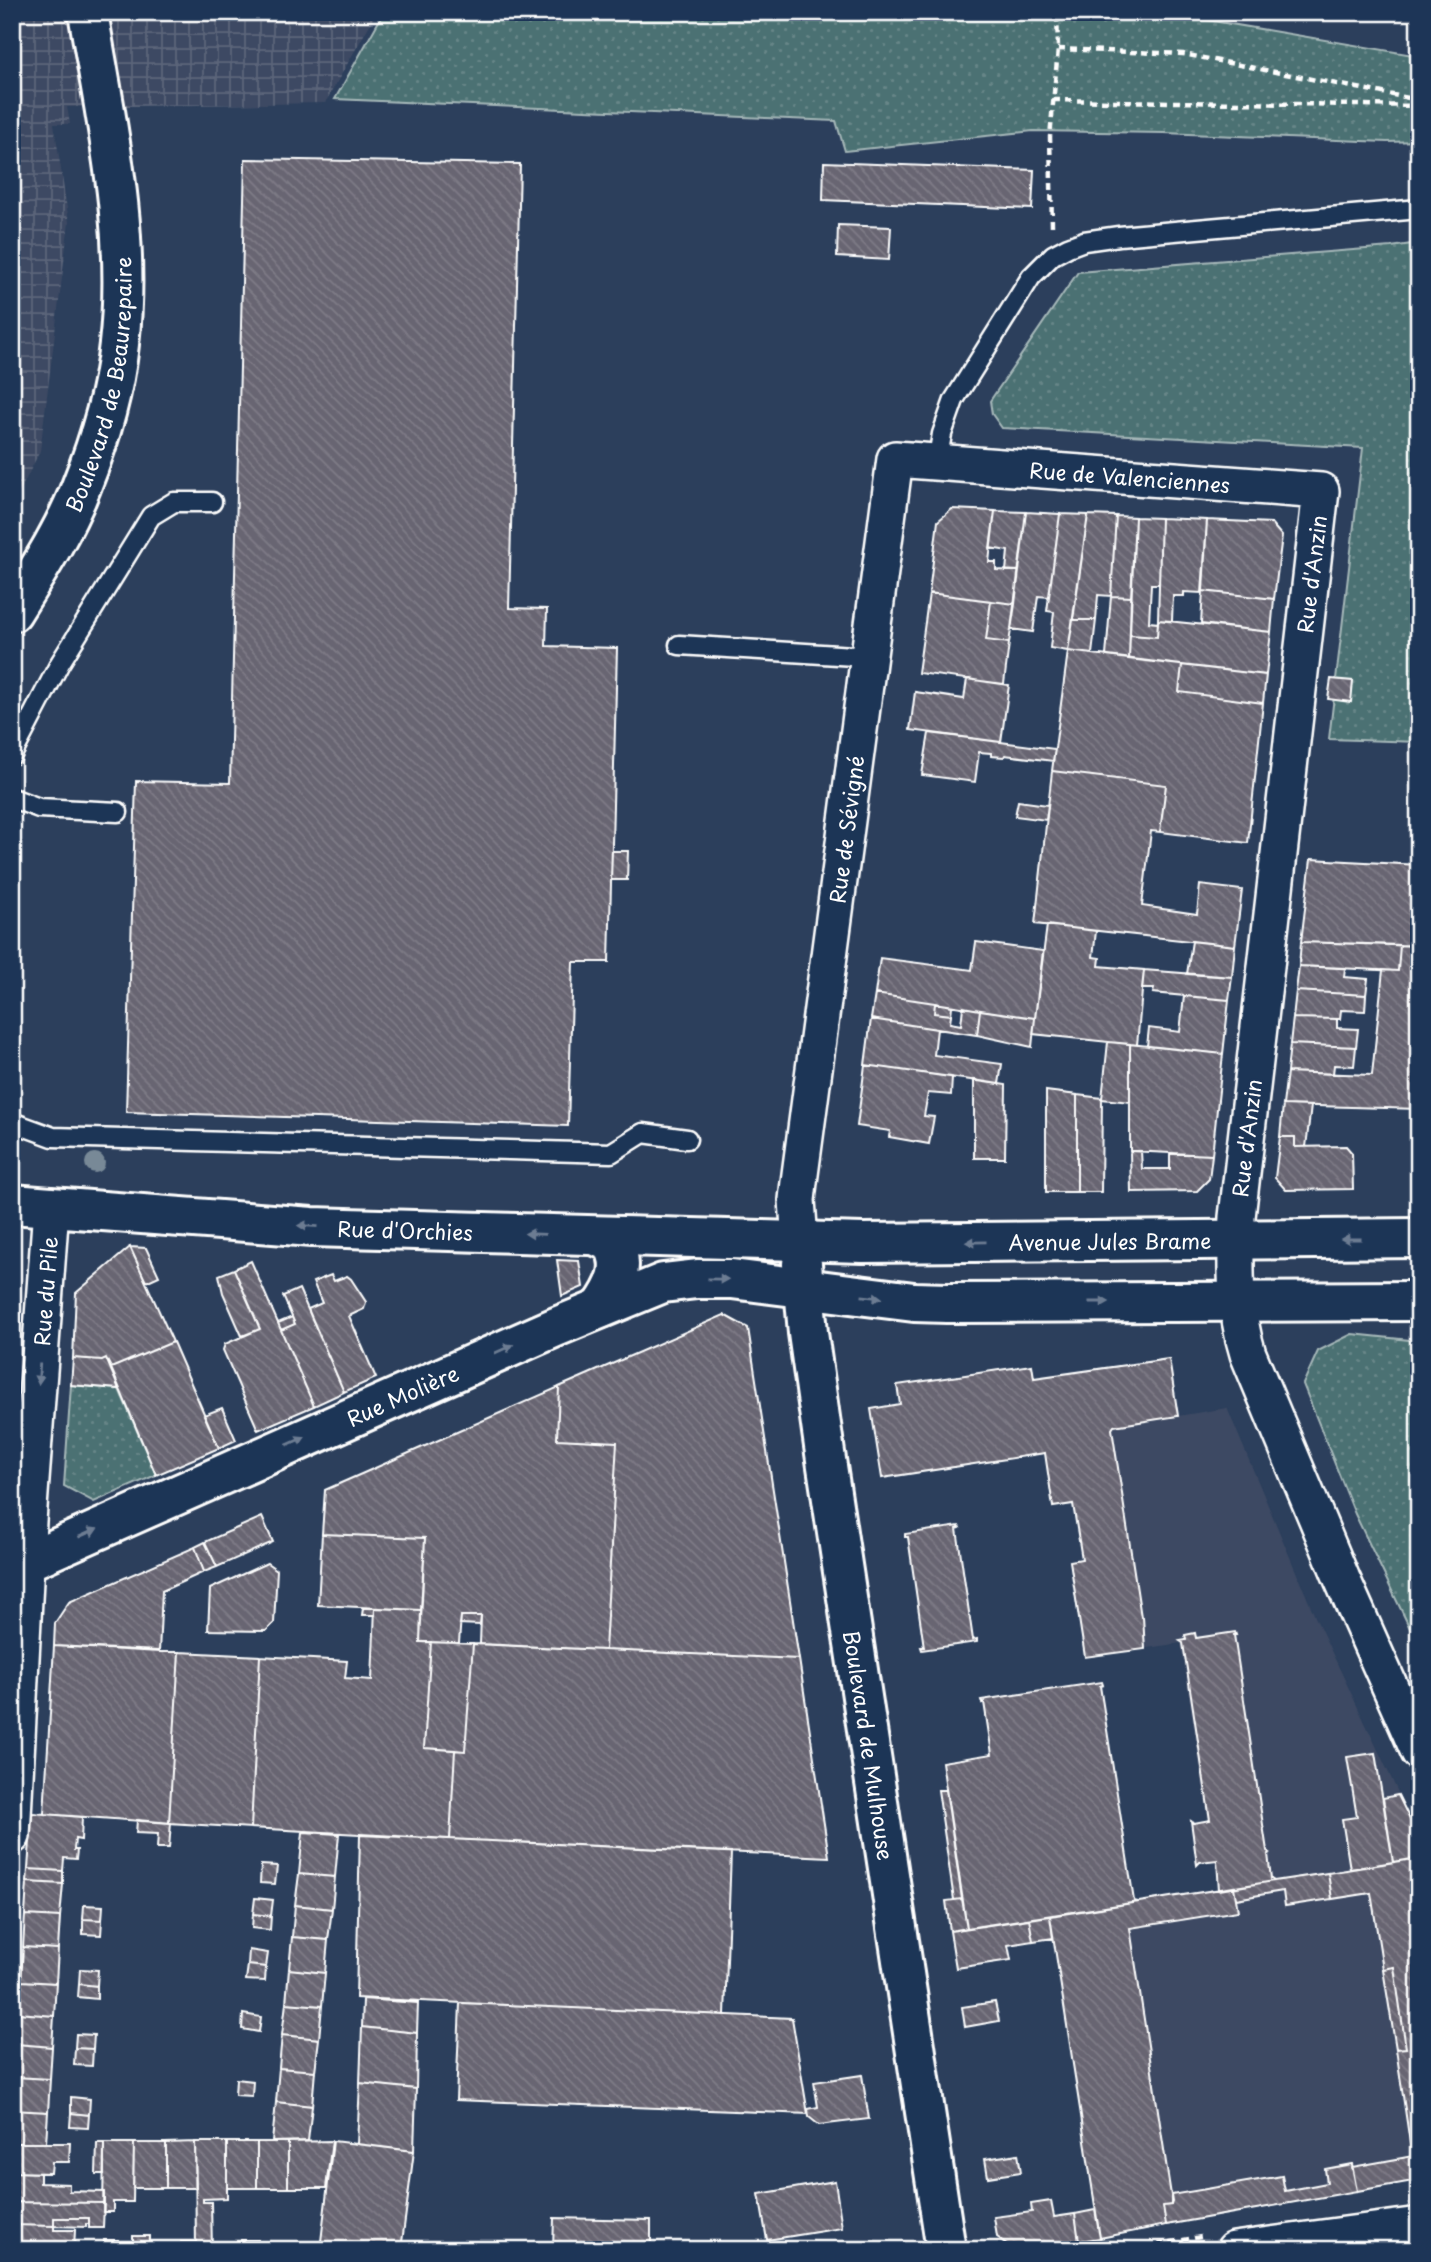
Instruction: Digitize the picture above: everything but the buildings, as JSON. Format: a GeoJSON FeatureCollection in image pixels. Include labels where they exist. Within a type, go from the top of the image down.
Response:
{"type":"FeatureCollection","features":[{"type":"Feature","properties":{"kind":"street","name":"Boulevard de Beaurepaire"},"geometry":{"type":"LineString","coordinates":[[12,612],[81,489],[101,430],[120,343],[123,249],[109,139],[88,12]]}},
{"type":"Feature","properties":{"kind":"street","name":"Rue de Sévigné"},"geometry":{"type":"LineString","coordinates":[[800,1241],[797,1200],[799,1182],[895,459],[937,463]]}},
{"type":"Feature","properties":{"kind":"street","name":"Rue de Valenciennes"},"geometry":{"type":"LineString","coordinates":[[937,463],[1321,491]]}},
{"type":"Feature","properties":{"kind":"street","name":"Rue d'Anzin"},"geometry":{"type":"LineString","coordinates":[[1321,491],[1236,1239],[1238,1302],[1241,1331],[1248,1354],[1342,1579],[1419,1752]]}},
{"type":"Feature","properties":{"kind":"street","name":"Rue d'Orchies"},"geometry":{"type":"LineString","coordinates":[[12,1204],[312,1227],[800,1241]]}},
{"type":"Feature","properties":{"kind":"street","name":"Rue du Pile"},"geometry":{"type":"LineString","coordinates":[[12,1836],[19,1565],[51,1208]]}},
{"type":"Feature","properties":{"kind":"street"},"geometry":{"type":"LineString","coordinates":[[597,1236],[612,1243],[619,1261],[616,1284],[600,1308]]}},
{"type":"Feature","properties":{"kind":"street","name":"Avenue Jules Brame"},"geometry":{"type":"LineString","coordinates":[[800,1241],[863,1243],[1419,1238]]}},
{"type":"Feature","properties":{"kind":"street","name":"Boulevard de Mulhouse"},"geometry":{"type":"LineString","coordinates":[[800,1241],[825,1453],[946,2250]]}},
{"type":"Feature","properties":{"kind":"street","name":"Rue Molière"},"geometry":{"type":"LineString","coordinates":[[19,1565],[600,1308],[663,1283],[732,1279],[804,1289]]}},
{"type":"Feature","properties":{"kind":"street"},"geometry":{"type":"LineString","coordinates":[[804,1289],[936,1303],[1419,1301]]}},
{"type":"Feature","properties":{"kind":"street"},"geometry":{"type":"LineString","coordinates":[[1234,2250],[1300,2246],[1419,2225]]}},
{"type":"Feature","properties":{"kind":"lane"},"geometry":{"type":"LineString","coordinates":[[937,463],[947,418],[962,383],[1031,277],[1053,255],[1084,241],[1119,236],[1419,209]]}},
{"type":"Feature","properties":{"kind":"lane"},"geometry":{"type":"LineString","coordinates":[[12,755],[60,663],[151,516],[174,502],[212,502]]}},
{"type":"Feature","properties":{"kind":"lane"},"geometry":{"type":"LineString","coordinates":[[679,645],[870,657]]}},
{"type":"Feature","properties":{"kind":"lane"},"geometry":{"type":"LineString","coordinates":[[12,798],[38,808],[118,812]]}},
{"type":"Feature","properties":{"kind":"lane"},"geometry":{"type":"LineString","coordinates":[[12,1122],[52,1137],[611,1153],[643,1133],[687,1139]]}},
{"type":"Feature","properties":{"kind":"path"},"geometry":{"type":"LineString","coordinates":[[1053,255],[1050,137],[1058,49],[1057,12]]}},
{"type":"Feature","properties":{"kind":"path"},"geometry":{"type":"LineString","coordinates":[[1058,49],[1183,54],[1419,100]]}},
{"type":"Feature","properties":{"kind":"path"},"geometry":{"type":"LineString","coordinates":[[1053,100],[1419,106]]}},
{"type":"Feature","properties":{"kind":"shaded area"},"geometry":{"type":"Polygon","coordinates":[[[12,12],[377,12],[325,103],[67,107],[70,124],[54,124],[69,222],[40,451],[12,507],[12,12]]]}},
{"type":"Feature","properties":{"kind":"shaded area"},"geometry":{"type":"Polygon","coordinates":[[[1169,1359],[1178,1416],[1227,1408],[1316,1619],[1419,1837],[1419,1858],[1369,1867],[1415,2181],[1100,2238],[1050,1916],[1219,1890],[1181,1643],[1085,1657],[1070,1561],[1082,1559],[1073,1505],[1054,1507],[1045,1453],[882,1478],[871,1409],[899,1404],[897,1385],[1034,1378],[1169,1359]]]}},
{"type":"Feature","properties":{"kind":"green space"},"geometry":{"type":"Polygon","coordinates":[[[384,12],[1172,14],[1419,56],[1419,141],[1033,131],[845,151],[836,121],[335,99],[384,12]]]}},
{"type":"Feature","properties":{"kind":"green space"},"geometry":{"type":"Polygon","coordinates":[[[1419,243],[1419,742],[1329,739],[1363,448],[1002,428],[992,414],[990,401],[1078,272],[1419,243]]]}},
{"type":"Feature","properties":{"kind":"green space"},"geometry":{"type":"Polygon","coordinates":[[[1352,1334],[1419,1341],[1419,1647],[1355,1514],[1303,1384],[1318,1351],[1352,1334]]]}},
{"type":"Feature","properties":{"kind":"green space"},"geometry":{"type":"Polygon","coordinates":[[[71,1385],[119,1389],[156,1475],[94,1502],[64,1486],[71,1385]]]}}]}
